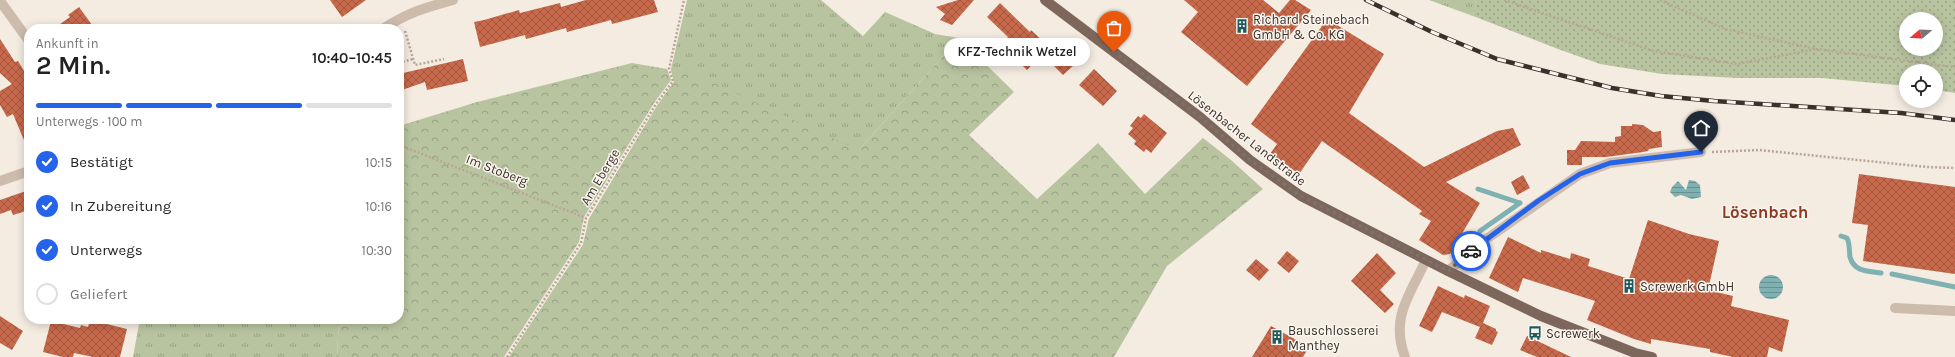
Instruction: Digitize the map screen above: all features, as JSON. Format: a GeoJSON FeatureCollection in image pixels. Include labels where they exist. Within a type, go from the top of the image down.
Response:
{"type":"FeatureCollection","features":[{"type":"Feature","properties":{"kind":"main road","name":"Lösenbacher Landstraße"},"geometry":{"type":"LineString","coordinates":[[1045,0],[1200,117],[1250,160],[1301,196],[1426,260],[1541,316],[1635,353],[1652,357]]}},
{"type":"Feature","properties":{"kind":"street"},"geometry":{"type":"LineString","coordinates":[[391,24],[424,7],[454,0]]}},
{"type":"Feature","properties":{"kind":"street"},"geometry":{"type":"LineString","coordinates":[[0,1],[24,35]]}},
{"type":"Feature","properties":{"kind":"street"},"geometry":{"type":"LineString","coordinates":[[1448,271],[1485,240],[1580,174],[1610,163],[1701,152]]}},
{"type":"Feature","properties":{"kind":"street"},"geometry":{"type":"LineString","coordinates":[[0,181],[24,174]]}},
{"type":"Feature","properties":{"kind":"street"},"geometry":{"type":"LineString","coordinates":[[1405,357],[1399,333],[1399,323],[1405,303],[1426,260]]}},
{"type":"Feature","properties":{"kind":"street"},"geometry":{"type":"LineString","coordinates":[[1895,308],[1955,311]]}},
{"type":"Feature","properties":{"kind":"path","name":"Am Eberge"},"geometry":{"type":"LineString","coordinates":[[507,357],[581,243],[586,218],[656,104],[673,81],[669,69],[684,0]]}},
{"type":"Feature","properties":{"kind":"path"},"geometry":{"type":"LineString","coordinates":[[1504,0],[1654,51],[1737,64],[1816,48]]}},
{"type":"Feature","properties":{"kind":"path"},"geometry":{"type":"LineString","coordinates":[[1660,0],[1725,29],[1860,56],[1955,67]]}},
{"type":"Feature","properties":{"kind":"path"},"geometry":{"type":"LineString","coordinates":[[400,18],[402,24]]}},
{"type":"Feature","properties":{"kind":"path"},"geometry":{"type":"LineString","coordinates":[[404,31],[415,65],[444,59]]}},
{"type":"Feature","properties":{"kind":"path"},"geometry":{"type":"LineString","coordinates":[[404,62],[413,59]]}},
{"type":"Feature","properties":{"kind":"path","name":"Im Stoberg"},"geometry":{"type":"LineString","coordinates":[[404,147],[586,218]]}},
{"type":"Feature","properties":{"kind":"path"},"geometry":{"type":"LineString","coordinates":[[1701,152],[1759,150],[1927,167],[1955,168]]}},
{"type":"Feature","properties":{"kind":"green space"},"geometry":{"type":"Polygon","coordinates":[[[687,0],[821,0],[863,36],[885,12],[935,34],[959,38],[859,150],[509,357],[583,245],[589,219],[657,106],[674,82],[671,69],[687,0]]]}},
{"type":"Feature","properties":{"kind":"green space"},"geometry":{"type":"Polygon","coordinates":[[[1429,0],[1475,0],[1476,4],[1473,16],[1429,0]]]}},
{"type":"Feature","properties":{"kind":"green space"},"geometry":{"type":"Polygon","coordinates":[[[1475,0],[1955,0],[1955,93],[1943,91],[1943,64],[1899,64],[1899,85],[1822,78],[1738,78],[1662,74],[1600,64],[1473,16],[1476,4],[1475,0]]]}},
{"type":"Feature","properties":{"kind":"green space"},"geometry":{"type":"Polygon","coordinates":[[[959,38],[1014,92],[969,135],[1037,199],[1098,143],[1145,194],[1203,138],[1231,160],[1263,189],[1167,266],[1114,357],[509,357],[583,245],[589,219],[657,106],[674,82],[671,69],[690,72],[859,150],[959,38]]]}},
{"type":"Feature","properties":{"kind":"green space"},"geometry":{"type":"Polygon","coordinates":[[[632,63],[667,69],[671,80],[654,103],[584,217],[579,242],[504,357],[337,357],[339,324],[404,324],[404,124],[477,102],[632,63]]]}},
{"type":"Feature","properties":{"kind":"green space"},"geometry":{"type":"Polygon","coordinates":[[[139,324],[339,324],[337,357],[133,357],[139,324]]]}},
{"type":"Feature","properties":{"kind":"water"},"geometry":{"type":"Polygon","coordinates":[[[1689,180],[1695,181],[1700,185],[1701,197],[1692,199],[1681,195],[1675,197],[1670,192],[1672,187],[1678,181],[1686,190],[1689,180]]]}},
{"type":"Feature","properties":{"kind":"water"},"geometry":{"type":"Polygon","coordinates":[[[1771,275],[1776,276],[1782,282],[1782,292],[1776,298],[1771,299],[1766,298],[1760,292],[1759,287],[1760,282],[1766,276],[1771,275]]]}},
{"type":"Feature","properties":{"kind":"building"},"geometry":{"type":"Polygon","coordinates":[[[330,0],[366,0],[342,17],[330,0]]]}},
{"type":"Feature","properties":{"kind":"building"},"geometry":{"type":"Polygon","coordinates":[[[586,0],[654,0],[658,12],[612,24],[611,20],[567,32],[566,28],[526,39],[525,35],[480,47],[474,22],[519,10],[520,13],[560,3],[561,7],[586,0]]]}},
{"type":"Feature","properties":{"kind":"building"},"geometry":{"type":"Polygon","coordinates":[[[958,0],[974,0],[952,25],[940,20],[945,14],[936,7],[958,0]]]}},
{"type":"Feature","properties":{"kind":"building"},"geometry":{"type":"Polygon","coordinates":[[[1184,0],[1263,0],[1279,13],[1290,0],[1295,0],[1311,10],[1247,86],[1181,32],[1198,12],[1184,0]]]}},
{"type":"Feature","properties":{"kind":"building"},"geometry":{"type":"Polygon","coordinates":[[[1000,3],[1030,32],[1031,30],[1049,47],[1027,70],[1001,45],[1008,37],[987,17],[1000,3]]]}},
{"type":"Feature","properties":{"kind":"building"},"geometry":{"type":"Polygon","coordinates":[[[79,7],[91,24],[60,24],[70,17],[68,15],[79,7]]]}},
{"type":"Feature","properties":{"kind":"building"},"geometry":{"type":"Polygon","coordinates":[[[1327,19],[1384,54],[1349,113],[1424,167],[1497,131],[1513,128],[1521,145],[1446,182],[1480,203],[1450,254],[1443,255],[1419,240],[1431,221],[1419,214],[1422,211],[1322,141],[1299,174],[1270,154],[1277,144],[1251,124],[1327,19]]]}},
{"type":"Feature","properties":{"kind":"building"},"geometry":{"type":"Polygon","coordinates":[[[0,39],[15,62],[18,61],[24,71],[24,140],[13,114],[7,117],[0,105],[0,91],[12,84],[0,73],[0,39]]]}},
{"type":"Feature","properties":{"kind":"building"},"geometry":{"type":"Polygon","coordinates":[[[1064,54],[1074,65],[1063,75],[1053,65],[1064,54]]]}},
{"type":"Feature","properties":{"kind":"building"},"geometry":{"type":"Polygon","coordinates":[[[463,59],[468,81],[427,90],[425,82],[404,89],[404,73],[463,59]]]}},
{"type":"Feature","properties":{"kind":"building"},"geometry":{"type":"Polygon","coordinates":[[[1094,69],[1117,91],[1103,106],[1079,85],[1094,69]]]}},
{"type":"Feature","properties":{"kind":"building"},"geometry":{"type":"Polygon","coordinates":[[[1144,114],[1167,133],[1151,153],[1146,149],[1144,152],[1134,144],[1136,141],[1128,134],[1133,128],[1130,126],[1138,116],[1141,118],[1144,114]]]}},
{"type":"Feature","properties":{"kind":"building"},"geometry":{"type":"Polygon","coordinates":[[[1632,124],[1643,125],[1653,132],[1661,131],[1662,147],[1649,149],[1648,151],[1643,152],[1606,157],[1582,157],[1582,165],[1567,165],[1567,150],[1575,150],[1581,141],[1615,142],[1615,137],[1621,136],[1621,126],[1632,126],[1632,124]]]}},
{"type":"Feature","properties":{"kind":"building"},"geometry":{"type":"Polygon","coordinates":[[[1859,174],[1955,187],[1955,274],[1863,261],[1868,225],[1852,223],[1859,174]]]}},
{"type":"Feature","properties":{"kind":"building"},"geometry":{"type":"Polygon","coordinates":[[[1523,175],[1530,188],[1517,195],[1511,182],[1523,175]]]}},
{"type":"Feature","properties":{"kind":"building"},"geometry":{"type":"Polygon","coordinates":[[[24,192],[24,212],[13,215],[11,210],[0,214],[0,200],[24,192]]]}},
{"type":"Feature","properties":{"kind":"building","name":"Screwerk GmbH"},"geometry":{"type":"Polygon","coordinates":[[[1648,220],[1689,234],[1719,241],[1708,290],[1733,296],[1731,306],[1789,320],[1782,352],[1769,347],[1767,357],[1733,357],[1710,352],[1710,349],[1651,339],[1651,344],[1634,339],[1587,320],[1595,301],[1523,278],[1518,292],[1489,278],[1508,237],[1541,253],[1541,250],[1570,259],[1571,253],[1590,259],[1588,266],[1629,279],[1648,220]]]}},
{"type":"Feature","properties":{"kind":"building"},"geometry":{"type":"Polygon","coordinates":[[[1287,251],[1299,261],[1289,273],[1277,263],[1287,251]]]}},
{"type":"Feature","properties":{"kind":"building"},"geometry":{"type":"Polygon","coordinates":[[[1377,253],[1396,273],[1380,290],[1394,304],[1385,313],[1351,281],[1377,253]]]}},
{"type":"Feature","properties":{"kind":"building"},"geometry":{"type":"Polygon","coordinates":[[[1256,259],[1269,270],[1259,281],[1246,270],[1256,259]]]}},
{"type":"Feature","properties":{"kind":"building"},"geometry":{"type":"Polygon","coordinates":[[[1438,286],[1464,298],[1465,295],[1490,306],[1483,323],[1496,329],[1498,332],[1492,345],[1475,338],[1480,327],[1442,312],[1432,332],[1419,326],[1438,286]]]}},
{"type":"Feature","properties":{"kind":"building"},"geometry":{"type":"Polygon","coordinates":[[[0,316],[23,331],[12,350],[0,343],[0,316]]]}},
{"type":"Feature","properties":{"kind":"building"},"geometry":{"type":"Polygon","coordinates":[[[50,324],[63,324],[80,328],[81,325],[88,327],[89,324],[106,324],[127,329],[120,357],[93,357],[74,353],[73,357],[63,357],[43,352],[50,324]]]}},
{"type":"Feature","properties":{"kind":"building","name":"Bauschlosserei Manthey"},"geometry":{"type":"Polygon","coordinates":[[[1271,326],[1309,347],[1303,357],[1252,357],[1271,326]]]}},
{"type":"Feature","properties":{"kind":"building"},"geometry":{"type":"Polygon","coordinates":[[[1527,336],[1571,357],[1537,357],[1520,350],[1527,336]]]}},
{"type":"Feature","properties":{"kind":"waterway","name":"Lösenbach"},"geometry":{"type":"LineString","coordinates":[[1478,189],[1520,203]]}},
{"type":"Feature","properties":{"kind":"waterway"},"geometry":{"type":"LineString","coordinates":[[1480,231],[1520,203]]}},
{"type":"Feature","properties":{"kind":"waterway","name":"Lösenbach"},"geometry":{"type":"LineString","coordinates":[[1841,236],[1847,238],[1850,257],[1855,266],[1862,270],[1881,273]]}},
{"type":"Feature","properties":{"kind":"waterway","name":"Lösenbach"},"geometry":{"type":"LineString","coordinates":[[1892,274],[1955,287]]}},
{"type":"Feature","properties":{"kind":"railway"},"geometry":{"type":"LineString","coordinates":[[1366,0],[1432,32],[1497,59],[1612,88],[1661,96],[1714,101],[1901,113],[1955,120]]}},
{"type":"Feature","properties":{"kind":"way so far"},"geometry":{"type":"LineString","coordinates":[[1114,52],[1200,117],[1250,160],[1301,196],[1448,271],[1471,251]]}},
{"type":"Feature","properties":{"kind":"place","name":"Richard Steinebach GmbH & Co. KG"},"geometry":{"type":"Point","coordinates":[1242,26]}},
{"type":"Feature","properties":{"kind":"place","name":"KFZ-Technik Wetzel"},"geometry":{"type":"Point","coordinates":[1114,52]}},
{"type":"Feature","properties":{"kind":"place","name":"Screwerk GmbH"},"geometry":{"type":"Point","coordinates":[1629,286]}},
{"type":"Feature","properties":{"kind":"place","name":"Screwerk"},"geometry":{"type":"Point","coordinates":[1535,333]}},
{"type":"Feature","properties":{"kind":"place","name":"Bauschlosserei Manthey"},"geometry":{"type":"Point","coordinates":[1277,337]}},
{"type":"Feature","properties":{"kind":"district","name":"Lösenbach"},"geometry":{"type":"Point","coordinates":[1765,212]}},
{"type":"Feature","properties":{"kind":"route"},"geometry":{"type":"LineString","coordinates":[[1471,251],[1538,201],[1580,174],[1610,163],[1701,152]]}}]}
